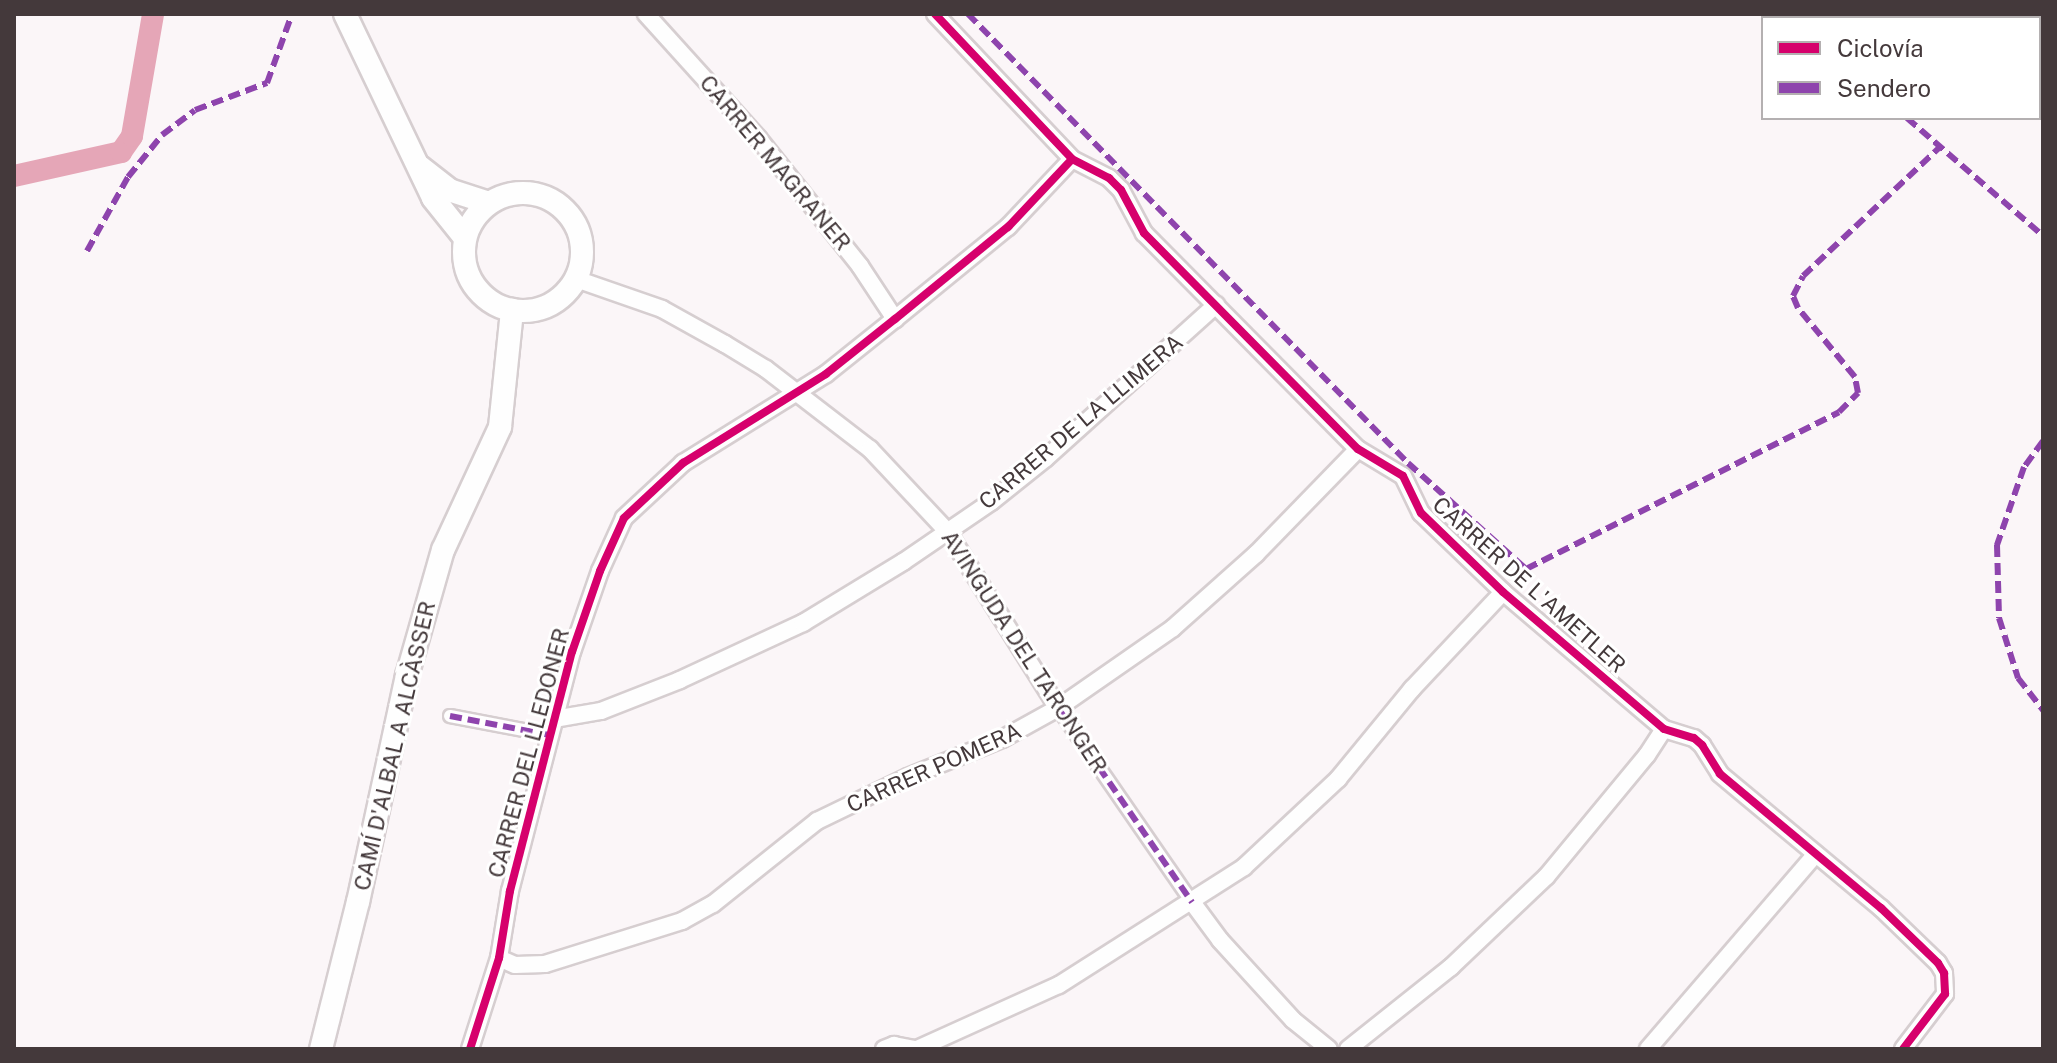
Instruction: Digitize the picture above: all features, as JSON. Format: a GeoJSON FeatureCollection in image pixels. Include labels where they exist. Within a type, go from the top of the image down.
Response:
{"type":"FeatureCollection","features":[{"type":"Feature","properties":{"kind":"street"},"geometry":{"type":"LineString","coordinates":[[345,14],[433,198],[465,238]]}},
{"type":"Feature","properties":{"kind":"street","name":"CARRER MAGRANER"},"geometry":{"type":"LineString","coordinates":[[646,14],[758,138],[860,266],[895,319]]}},
{"type":"Feature","properties":{"kind":"street","name":"CARRER DE L'AMETLER"},"geometry":{"type":"LineString","coordinates":[[935,14],[1072,159],[1115,184],[1144,233],[1358,449],[1403,476],[1421,513],[1503,592],[1664,729],[1694,738],[1720,774],[1881,908],[1938,963],[1944,973],[1945,994],[1903,1049]]}},
{"type":"Feature","properties":{"kind":"street","name":"CARRER DEL LLEDONER"},"geometry":{"type":"LineString","coordinates":[[470,1049],[499,958],[510,891],[552,727],[600,571],[624,518],[683,463],[826,374],[895,319],[1008,227],[1072,159]]}},
{"type":"Feature","properties":{"kind":"street"},"geometry":{"type":"LineString","coordinates":[[416,164],[449,190],[489,203]]}},
{"type":"Feature","properties":{"kind":"street"},"geometry":{"type":"LineString","coordinates":[[527,193],[546,197],[562,207],[575,222],[582,241],[582,260],[576,279],[565,294],[549,305],[531,311],[512,310],[494,304],[479,292],[469,276],[464,257],[465,238],[478,213],[489,203],[507,195],[527,193]]}},
{"type":"Feature","properties":{"kind":"street","name":"AVINGUDA DEL TARONGER"},"geometry":{"type":"LineString","coordinates":[[576,279],[662,309],[725,344],[795,391],[870,449],[947,531],[1058,708],[1220,940],[1293,1020],[1329,1049]]}},
{"type":"Feature","properties":{"kind":"street","name":"CARRER DE LA LLIMERA"},"geometry":{"type":"LineString","coordinates":[[552,727],[680,680],[803,623],[991,502],[1046,458],[1216,305]]}},
{"type":"Feature","properties":{"kind":"street","name":"CAMÍ D'ALBAL A ALCÀSSER"},"geometry":{"type":"LineString","coordinates":[[321,1049],[358,902],[407,676],[443,550],[500,427],[512,310]]}},
{"type":"Feature","properties":{"kind":"street","name":"CARRER POMERA"},"geometry":{"type":"LineString","coordinates":[[499,958],[515,965],[545,964],[682,921],[713,904],[817,821],[908,777],[1002,739],[1058,708],[1173,628],[1256,554],[1358,449]]}},
{"type":"Feature","properties":{"kind":"street"},"geometry":{"type":"LineString","coordinates":[[884,1049],[894,1045],[915,1049],[1059,985],[1244,867],[1338,779],[1412,689],[1503,592]]}},
{"type":"Feature","properties":{"kind":"street"},"geometry":{"type":"LineString","coordinates":[[450,716],[552,727]]}},
{"type":"Feature","properties":{"kind":"street"},"geometry":{"type":"LineString","coordinates":[[1348,1049],[1451,967],[1546,877],[1647,755],[1664,729]]}},
{"type":"Feature","properties":{"kind":"street"},"geometry":{"type":"LineString","coordinates":[[1648,1049],[1816,854]]}},
{"type":"Feature","properties":{"kind":"waterway"},"geometry":{"type":"LineString","coordinates":[[14,176],[121,152],[132,136],[153,14]]}},
{"type":"Feature","properties":{"kind":"marked path"},"geometry":{"type":"LineString","coordinates":[[87,251],[128,177],[162,135],[195,110],[267,83],[292,14]]}},
{"type":"Feature","properties":{"kind":"marked path"},"geometry":{"type":"LineString","coordinates":[[968,14],[1408,463],[1526,569],[1839,412],[1858,393],[1855,377],[1798,308],[1793,296],[1803,276],[1940,147]]}},
{"type":"Feature","properties":{"kind":"marked path"},"geometry":{"type":"LineString","coordinates":[[1909,120],[2043,236]]}},
{"type":"Feature","properties":{"kind":"marked path"},"geometry":{"type":"LineString","coordinates":[[2043,441],[2024,467],[1997,545],[1999,618],[2018,678],[2043,710]]}},
{"type":"Feature","properties":{"kind":"marked path"},"geometry":{"type":"LineString","coordinates":[[1058,708],[1192,902]]}},
{"type":"Feature","properties":{"kind":"marked path"},"geometry":{"type":"LineString","coordinates":[[450,716],[550,735]]}},
{"type":"Feature","properties":{"kind":"cycle path"},"geometry":{"type":"LineString","coordinates":[[935,14],[1072,159],[1109,178],[1121,190],[1144,233],[1358,449],[1403,476],[1421,513],[1503,592],[1664,729],[1694,738],[1720,774],[1881,908],[1938,963],[1944,973],[1945,994],[1903,1049]]}},
{"type":"Feature","properties":{"kind":"cycle path"},"geometry":{"type":"LineString","coordinates":[[470,1049],[499,958],[510,891],[572,652],[600,571],[624,518],[683,463],[826,374],[895,319],[1008,227],[1072,159]]}}]}
